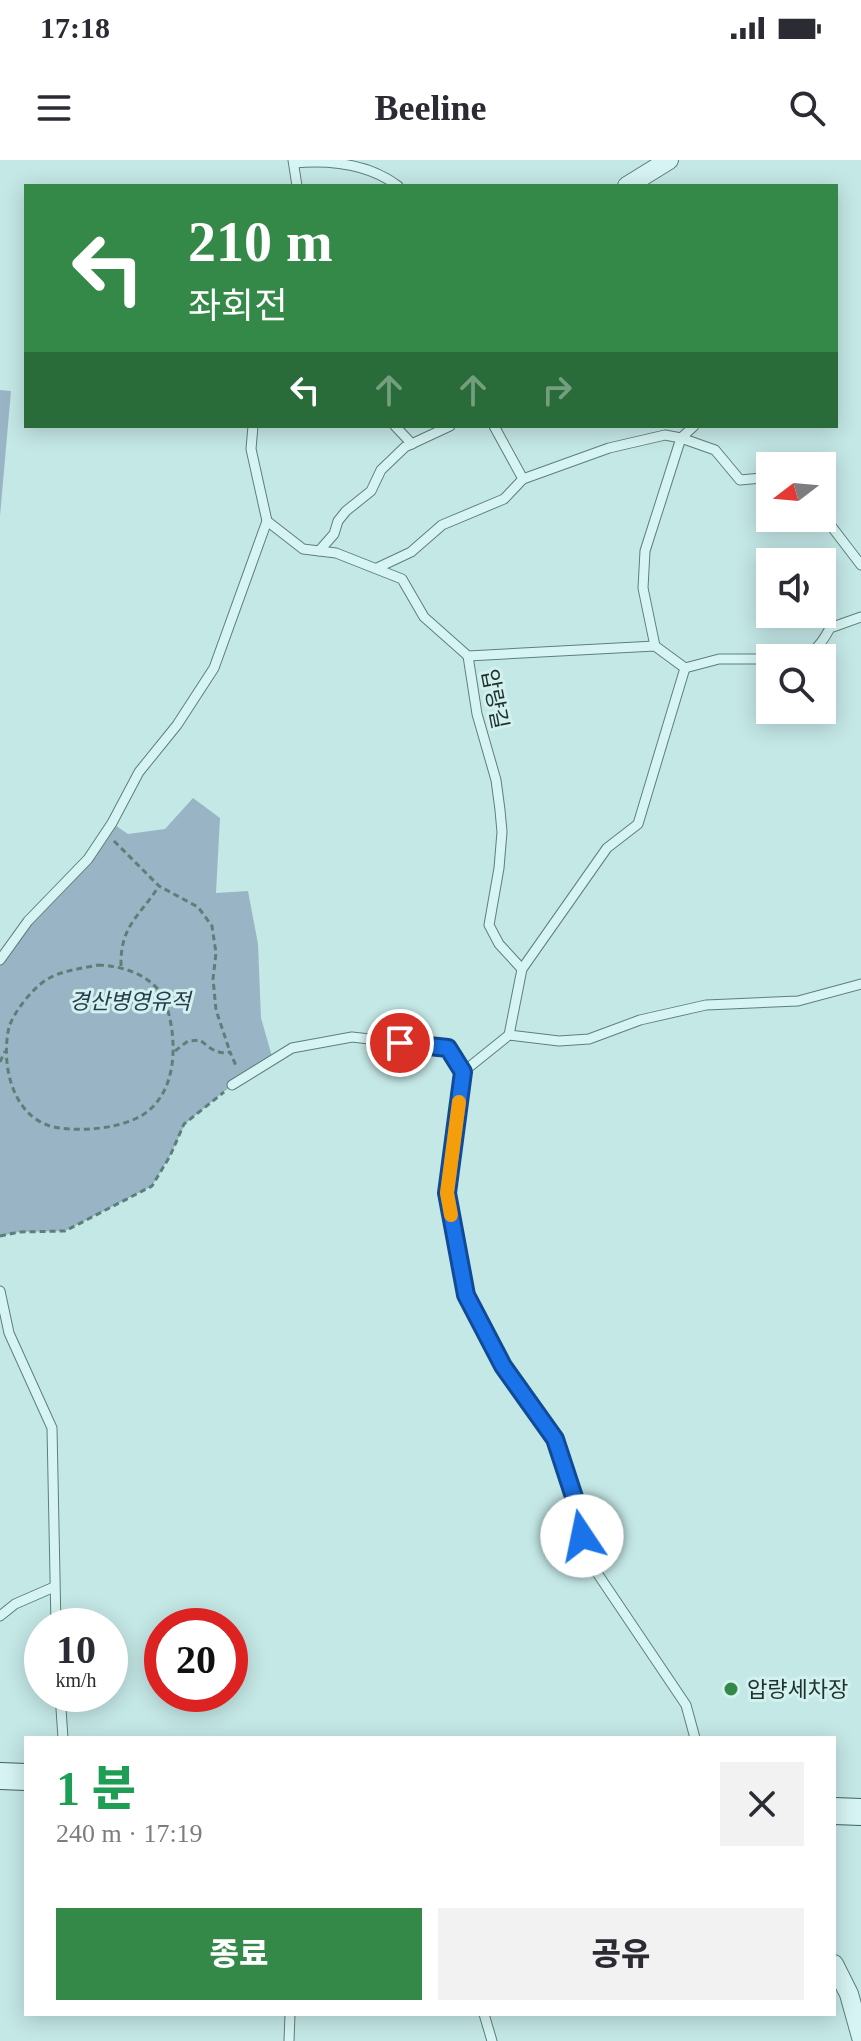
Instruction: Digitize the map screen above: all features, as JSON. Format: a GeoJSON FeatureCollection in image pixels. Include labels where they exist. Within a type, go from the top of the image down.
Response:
{"type":"FeatureCollection","features":[{"type":"Feature","properties":{"kind":"main road"},"geometry":{"type":"LineString","coordinates":[[0,1776],[24,1777]]}},
{"type":"Feature","properties":{"kind":"main road"},"geometry":{"type":"LineString","coordinates":[[836,1811],[861,1812]]}},
{"type":"Feature","properties":{"kind":"street"},"geometry":{"type":"LineString","coordinates":[[630,184],[669,160]]}},
{"type":"Feature","properties":{"kind":"street"},"geometry":{"type":"LineString","coordinates":[[836,1970],[849,1994],[860,2039]]}},
{"type":"Feature","properties":{"kind":"street"},"geometry":{"type":"LineString","coordinates":[[860,2039],[861,2030]]}},
{"type":"Feature","properties":{"kind":"lane"},"geometry":{"type":"LineString","coordinates":[[297,184],[294,162],[321,161],[361,168],[394,184]]}},
{"type":"Feature","properties":{"kind":"lane"},"geometry":{"type":"LineString","coordinates":[[0,960],[28,921],[88,859],[139,772],[177,725],[214,668],[267,521],[251,449],[253,428]]}},
{"type":"Feature","properties":{"kind":"lane"},"geometry":{"type":"LineString","coordinates":[[397,428],[412,444]]}},
{"type":"Feature","properties":{"kind":"lane"},"geometry":{"type":"LineString","coordinates":[[319,551],[334,534],[338,521],[346,511],[371,491],[381,470],[412,444],[446,428]]}},
{"type":"Feature","properties":{"kind":"lane"},"geometry":{"type":"LineString","coordinates":[[495,428],[523,479]]}},
{"type":"Feature","properties":{"kind":"lane"},"geometry":{"type":"LineString","coordinates":[[655,646],[643,588],[645,551],[681,438],[692,428]]}},
{"type":"Feature","properties":{"kind":"lane"},"geometry":{"type":"LineString","coordinates":[[377,568],[411,552],[442,525],[504,499],[523,479],[609,448],[665,435],[681,438],[715,450],[740,480],[756,479]]}},
{"type":"Feature","properties":{"kind":"lane","name":"압량길"},"geometry":{"type":"LineString","coordinates":[[267,521],[303,549],[336,553],[402,579],[424,617],[468,656],[477,714],[496,780],[502,832],[489,925],[499,944],[522,969]]}},
{"type":"Feature","properties":{"kind":"lane"},"geometry":{"type":"LineString","coordinates":[[836,532],[861,565]]}},
{"type":"Feature","properties":{"kind":"lane"},"geometry":{"type":"LineString","coordinates":[[821,644],[830,628],[861,617]]}},
{"type":"Feature","properties":{"kind":"lane"},"geometry":{"type":"LineString","coordinates":[[468,656],[655,646],[685,668]]}},
{"type":"Feature","properties":{"kind":"lane"},"geometry":{"type":"LineString","coordinates":[[685,668],[719,659],[756,659]]}},
{"type":"Feature","properties":{"kind":"lane"},"geometry":{"type":"LineString","coordinates":[[463,1072],[509,1035],[522,969],[607,848],[638,824],[685,668]]}},
{"type":"Feature","properties":{"kind":"lane"},"geometry":{"type":"LineString","coordinates":[[509,1035],[559,1041],[589,1039],[640,1020],[706,1005],[798,1001],[861,984]]}},
{"type":"Feature","properties":{"kind":"lane"},"geometry":{"type":"LineString","coordinates":[[232,1085],[292,1048],[352,1037],[448,1048],[463,1072],[447,1193],[466,1295],[503,1366],[555,1439],[577,1506],[585,1555],[686,1705],[694,1736]]}},
{"type":"Feature","properties":{"kind":"lane"},"geometry":{"type":"LineString","coordinates":[[0,1291],[4,1335],[52,1428],[55,1608]]}},
{"type":"Feature","properties":{"kind":"lane"},"geometry":{"type":"LineString","coordinates":[[0,1616],[15,1604],[54,1587]]}},
{"type":"Feature","properties":{"kind":"lane"},"geometry":{"type":"LineString","coordinates":[[61,1712],[63,1736]]}},
{"type":"Feature","properties":{"kind":"lane"},"geometry":{"type":"LineString","coordinates":[[289,2041],[290,2016]]}},
{"type":"Feature","properties":{"kind":"lane"},"geometry":{"type":"LineString","coordinates":[[485,2016],[492,2041]]}},
{"type":"Feature","properties":{"kind":"path"},"geometry":{"type":"LineString","coordinates":[[107,831],[119,849],[159,886],[198,907],[212,926],[216,953],[213,979],[216,1010],[242,1078]]}},
{"type":"Feature","properties":{"kind":"path"},"geometry":{"type":"LineString","coordinates":[[121,966],[121,944],[132,921],[159,886]]}},
{"type":"Feature","properties":{"kind":"path"},"geometry":{"type":"LineString","coordinates":[[0,1062],[10,1025],[27,999],[44,981],[62,972],[98,965],[121,966],[147,979],[163,996],[172,1025],[174,1052],[172,1069],[162,1094],[151,1107],[138,1118],[82,1130],[44,1125],[18,1103],[11,1086],[6,1047]]}},
{"type":"Feature","properties":{"kind":"path"},"geometry":{"type":"LineString","coordinates":[[174,1052],[188,1041],[200,1040],[215,1051],[230,1052]]}},
{"type":"Feature","properties":{"kind":"path"},"geometry":{"type":"LineString","coordinates":[[0,1236],[19,1232],[65,1231],[152,1186],[184,1124],[232,1085]]}},
{"type":"Feature","properties":{"kind":"green space"},"geometry":{"type":"Polygon","coordinates":[[[0,390],[11,391],[0,516],[0,390]]]}},
{"type":"Feature","properties":{"kind":"green space","name":"경산병영유적"},"geometry":{"type":"Polygon","coordinates":[[[193,798],[220,818],[216,893],[248,891],[258,944],[261,1018],[273,1060],[232,1085],[185,1124],[152,1186],[65,1231],[19,1232],[0,1236],[0,960],[28,921],[88,859],[112,823],[128,834],[165,829],[193,798]]]}},
{"type":"Feature","properties":{"kind":"slow traffic"},"geometry":{"type":"LineString","coordinates":[[451,1215],[447,1193],[459,1102]]}},
{"type":"Feature","properties":{"kind":"place","name":"압량세차장"},"geometry":{"type":"Point","coordinates":[731,1689]}},
{"type":"Feature","properties":{"kind":"route"},"geometry":{"type":"LineString","coordinates":[[400,1043],[448,1048],[463,1072],[447,1193],[466,1295],[503,1366],[555,1439],[577,1506],[582,1536]]}}]}
